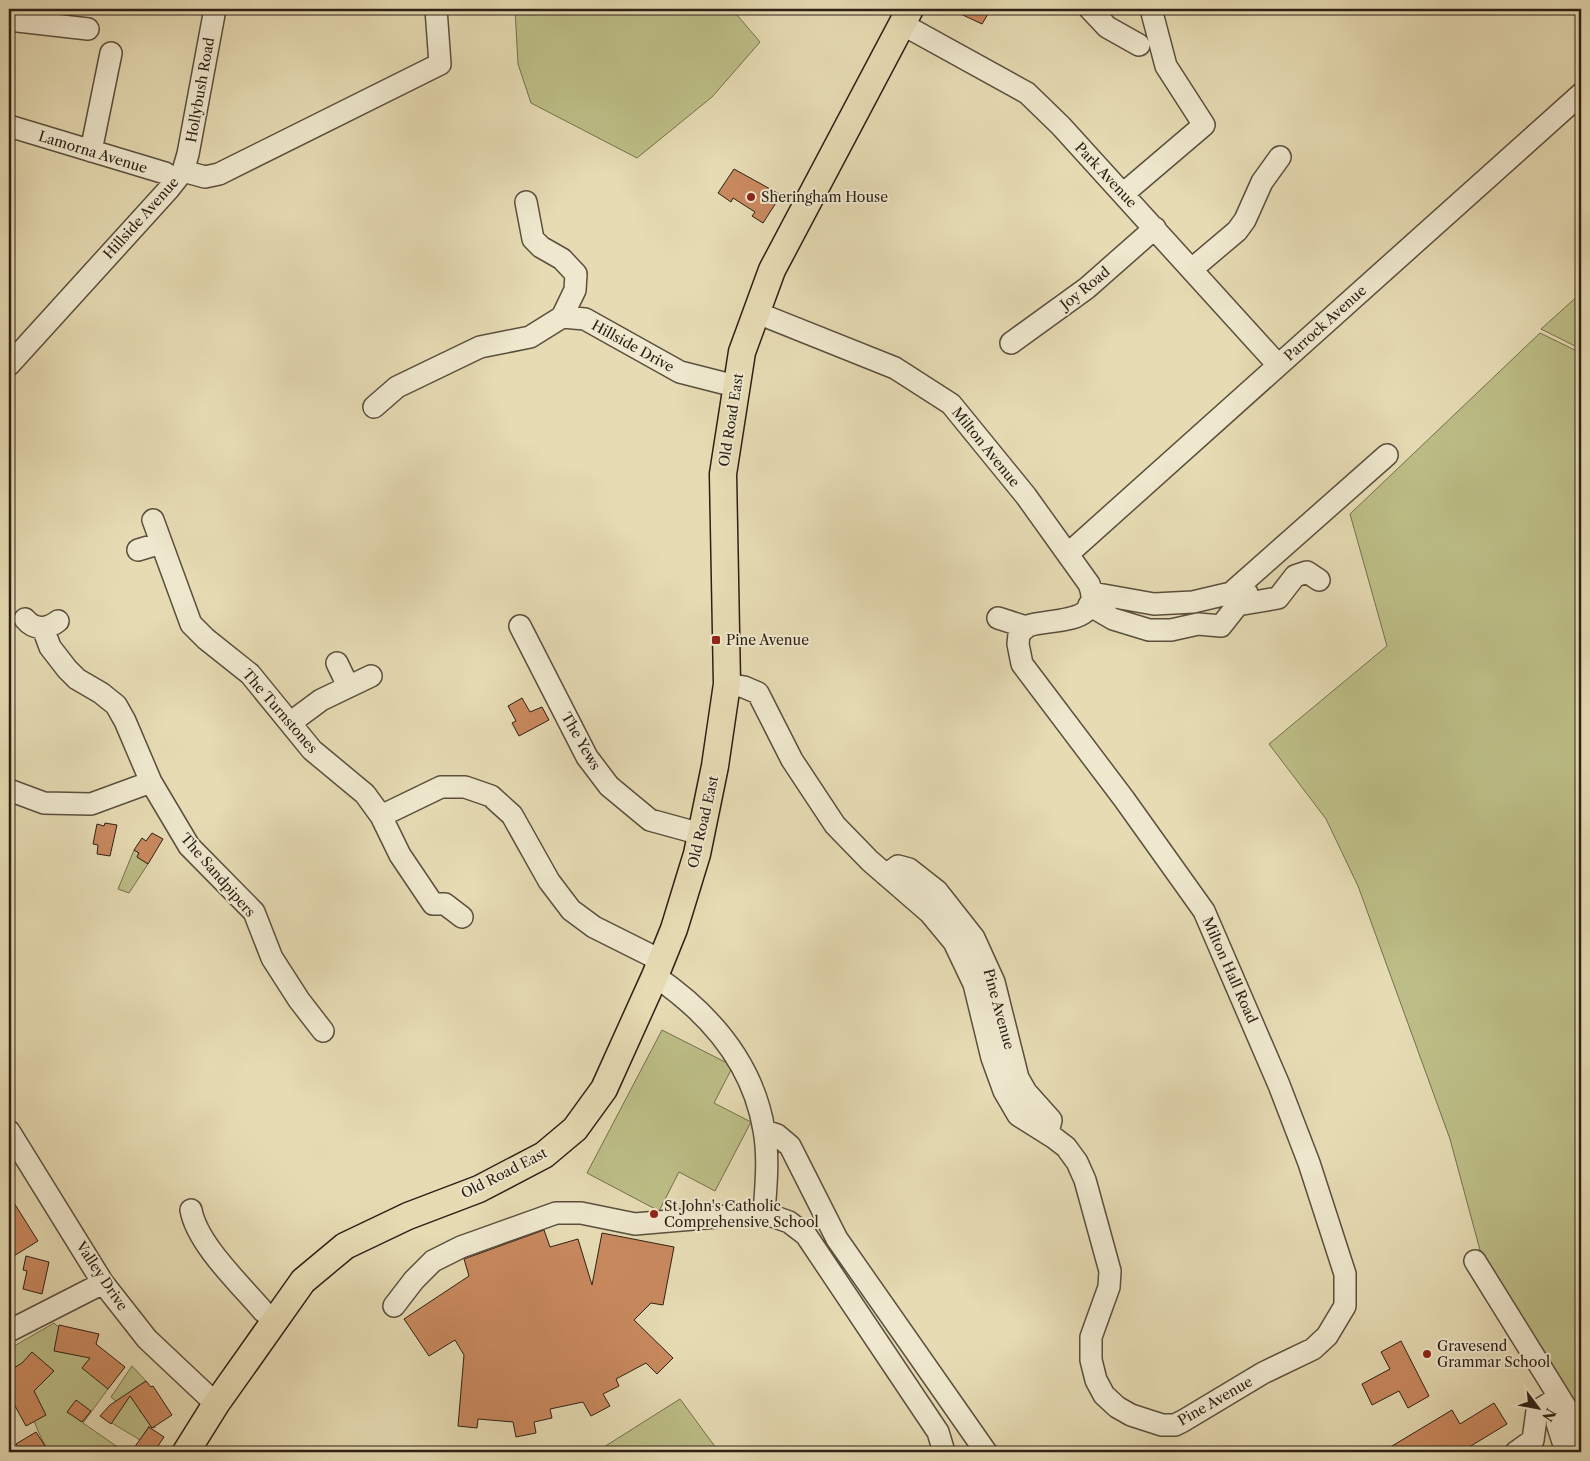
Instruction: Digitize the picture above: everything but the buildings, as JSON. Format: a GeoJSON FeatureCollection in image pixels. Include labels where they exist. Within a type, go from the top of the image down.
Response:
{"type":"FeatureCollection","features":[{"type":"Feature","properties":{"kind":"main road","name":"Old Road East"},"geometry":{"type":"LineString","coordinates":[[186,1452],[216,1404],[303,1281],[346,1246],[408,1216],[479,1189],[544,1155],[575,1129],[604,1089],[658,969],[682,902],[701,834],[715,766],[727,684],[723,474],[735,386],[742,352],[755,312],[792,231],[906,16]]}},
{"type":"Feature","properties":{"kind":"street","name":"Hollybush Road"},"geometry":{"type":"LineString","coordinates":[[180,175],[188,159],[215,9]]}},
{"type":"Feature","properties":{"kind":"street","name":"Hillside Avenue"},"geometry":{"type":"LineString","coordinates":[[9,365],[180,175],[205,177],[219,174],[439,65],[441,60],[436,9]]}},
{"type":"Feature","properties":{"kind":"street"},"geometry":{"type":"LineString","coordinates":[[1090,9],[1107,27],[1139,45]]}},
{"type":"Feature","properties":{"kind":"street"},"geometry":{"type":"LineString","coordinates":[[1123,194],[1204,125],[1166,66],[1151,9]]}},
{"type":"Feature","properties":{"kind":"street","name":"Park Avenue"},"geometry":{"type":"LineString","coordinates":[[906,16],[1027,92],[1155,228],[1278,365]]}},
{"type":"Feature","properties":{"kind":"street"},"geometry":{"type":"LineString","coordinates":[[9,20],[88,29]]}},
{"type":"Feature","properties":{"kind":"street"},"geometry":{"type":"LineString","coordinates":[[91,151],[111,53]]}},
{"type":"Feature","properties":{"kind":"street","name":"Parrock Avenue"},"geometry":{"type":"LineString","coordinates":[[1069,553],[1581,94]]}},
{"type":"Feature","properties":{"kind":"street","name":"Lamorna Avenue"},"geometry":{"type":"LineString","coordinates":[[9,126],[165,173],[180,175]]}},
{"type":"Feature","properties":{"kind":"street"},"geometry":{"type":"LineString","coordinates":[[1192,269],[1237,230],[1245,220],[1262,182],[1280,157]]}},
{"type":"Feature","properties":{"kind":"street"},"geometry":{"type":"LineString","coordinates":[[374,408],[397,387],[480,347],[530,337],[562,317],[575,290],[576,274],[562,259],[533,240],[528,223],[526,202]]}},
{"type":"Feature","properties":{"kind":"street","name":"Joy Road"},"geometry":{"type":"LineString","coordinates":[[1011,343],[1087,288],[1155,228]]}},
{"type":"Feature","properties":{"kind":"street","name":"Milton Avenue"},"geometry":{"type":"LineString","coordinates":[[755,312],[895,368],[950,404],[986,446],[1069,553],[1088,581],[1085,605]]}},
{"type":"Feature","properties":{"kind":"street","name":"Hillside Drive"},"geometry":{"type":"LineString","coordinates":[[562,317],[585,319],[680,372],[735,386]]}},
{"type":"Feature","properties":{"kind":"street"},"geometry":{"type":"LineString","coordinates":[[998,618],[1026,627],[1085,605],[1193,602],[1231,592],[1387,455]]}},
{"type":"Feature","properties":{"kind":"street","name":"The Turnstones"},"geometry":{"type":"LineString","coordinates":[[153,520],[191,624],[206,639],[250,674],[312,750],[360,788],[381,816],[400,855],[433,903],[446,905],[462,917]]}},
{"type":"Feature","properties":{"kind":"street"},"geometry":{"type":"LineString","coordinates":[[138,550],[160,543]]}},
{"type":"Feature","properties":{"kind":"street"},"geometry":{"type":"LineString","coordinates":[[1085,605],[1113,619],[1149,630],[1171,630],[1198,624],[1218,631],[1242,599],[1278,598],[1298,574],[1307,572],[1319,580]]}},
{"type":"Feature","properties":{"kind":"street","name":"The Sandpipers"},"geometry":{"type":"LineString","coordinates":[[42,623],[50,647],[67,669],[77,679],[101,693],[116,705],[125,721],[151,782],[189,846],[254,912],[272,958],[299,1000],[323,1031]]}},
{"type":"Feature","properties":{"kind":"street","name":"The Yews"},"geometry":{"type":"LineString","coordinates":[[520,626],[587,758],[609,786],[650,820],[701,834]]}},
{"type":"Feature","properties":{"kind":"street","name":"Milton Hall Road"},"geometry":{"type":"LineString","coordinates":[[1026,627],[1020,634],[1018,644],[1022,664],[1124,799],[1204,910],[1279,1085],[1309,1163],[1346,1274],[1345,1306],[1327,1336],[1313,1350]]}},
{"type":"Feature","properties":{"kind":"street"},"geometry":{"type":"LineString","coordinates":[[338,663],[348,686]]}},
{"type":"Feature","properties":{"kind":"street"},"geometry":{"type":"LineString","coordinates":[[290,723],[321,700],[372,676]]}},
{"type":"Feature","properties":{"kind":"street","name":"Pine Avenue"},"geometry":{"type":"LineString","coordinates":[[727,684],[744,687],[758,693],[792,760],[825,812],[849,841],[923,906],[954,942],[974,984],[992,1058],[1004,1091],[1018,1115],[1048,1133],[1066,1147],[1080,1167],[1110,1271],[1109,1287],[1095,1322],[1091,1345],[1092,1364],[1098,1384],[1113,1404],[1131,1415],[1149,1422],[1174,1425],[1214,1404],[1263,1373],[1313,1350]]}},
{"type":"Feature","properties":{"kind":"street"},"geometry":{"type":"LineString","coordinates":[[9,790],[44,803],[92,804],[151,782]]}},
{"type":"Feature","properties":{"kind":"street"},"geometry":{"type":"LineString","coordinates":[[381,816],[440,788],[465,788],[491,796],[512,815],[546,876],[571,910],[658,969],[712,1024],[736,1054],[758,1098],[765,1132],[767,1168],[764,1213]]}},
{"type":"Feature","properties":{"kind":"street","name":"Valley Drive"},"geometry":{"type":"LineString","coordinates":[[9,1131],[103,1283],[147,1339],[216,1404]]}},
{"type":"Feature","properties":{"kind":"street"},"geometry":{"type":"LineString","coordinates":[[765,1132],[776,1135],[790,1146],[837,1240],[986,1452]]}},
{"type":"Feature","properties":{"kind":"street"},"geometry":{"type":"LineString","coordinates":[[191,1210],[193,1222],[203,1240],[263,1312],[276,1321]]}},
{"type":"Feature","properties":{"kind":"street"},"geometry":{"type":"LineString","coordinates":[[394,1306],[414,1280],[433,1261],[461,1247],[556,1213],[581,1213],[636,1224],[764,1213],[789,1222],[806,1235],[938,1432],[937,1451]]}},
{"type":"Feature","properties":{"kind":"street"},"geometry":{"type":"LineString","coordinates":[[1475,1261],[1581,1432]]}},
{"type":"Feature","properties":{"kind":"street"},"geometry":{"type":"LineString","coordinates":[[9,1331],[103,1283]]}},
{"type":"Feature","properties":{"kind":"street"},"geometry":{"type":"LineString","coordinates":[[1516,1452],[1533,1440],[1538,1411],[1563,1404]]}},
{"type":"Feature","properties":{"kind":"street"},"geometry":{"type":"LineString","coordinates":[[1563,1404],[1562,1415],[1557,1423],[1563,1442],[1570,1452]]}},
{"type":"Feature","properties":{"kind":"green space"},"geometry":{"type":"Polygon","coordinates":[[[515,9],[732,9],[760,42],[712,97],[637,158],[531,103],[518,64],[515,9]]]}},
{"type":"Feature","properties":{"kind":"green space"},"geometry":{"type":"Polygon","coordinates":[[[1581,293],[1581,349],[1541,329],[1581,293]]]}},
{"type":"Feature","properties":{"kind":"green space"},"geometry":{"type":"Polygon","coordinates":[[[1540,333],[1581,353],[1581,1416],[1480,1250],[1450,1139],[1358,886],[1326,819],[1269,744],[1387,646],[1350,514],[1540,333]]]}},
{"type":"Feature","properties":{"kind":"green space"},"geometry":{"type":"Polygon","coordinates":[[[134,850],[139,853],[137,857],[148,864],[129,893],[118,889],[134,850]]]}},
{"type":"Feature","properties":{"kind":"green space"},"geometry":{"type":"Polygon","coordinates":[[[662,1030],[733,1066],[714,1103],[751,1122],[715,1191],[679,1172],[659,1211],[587,1173],[662,1030]]]}},
{"type":"Feature","properties":{"kind":"green space"},"geometry":{"type":"Polygon","coordinates":[[[54,1323],[90,1355],[108,1389],[83,1423],[125,1452],[46,1452],[48,1450],[34,1421],[9,1349],[54,1323]]]}},
{"type":"Feature","properties":{"kind":"green space"},"geometry":{"type":"Polygon","coordinates":[[[132,1366],[146,1381],[131,1391],[141,1413],[145,1410],[155,1426],[155,1428],[149,1426],[140,1440],[102,1417],[108,1408],[122,1406],[111,1397],[132,1366]]]}},
{"type":"Feature","properties":{"kind":"green space"},"geometry":{"type":"Polygon","coordinates":[[[680,1399],[719,1452],[596,1452],[680,1399]]]}},
{"type":"Feature","properties":{"kind":"place","name":"Sheringham House"},"geometry":{"type":"Point","coordinates":[751,197]}},
{"type":"Feature","properties":{"kind":"place","name":"Pine Avenue"},"geometry":{"type":"Point","coordinates":[716,640]}},
{"type":"Feature","properties":{"kind":"place","name":"St John's Catholic Comprehensive School"},"geometry":{"type":"Point","coordinates":[654,1214]}},
{"type":"Feature","properties":{"kind":"place","name":"Gravesend Grammar School"},"geometry":{"type":"Point","coordinates":[1427,1354]}}]}
